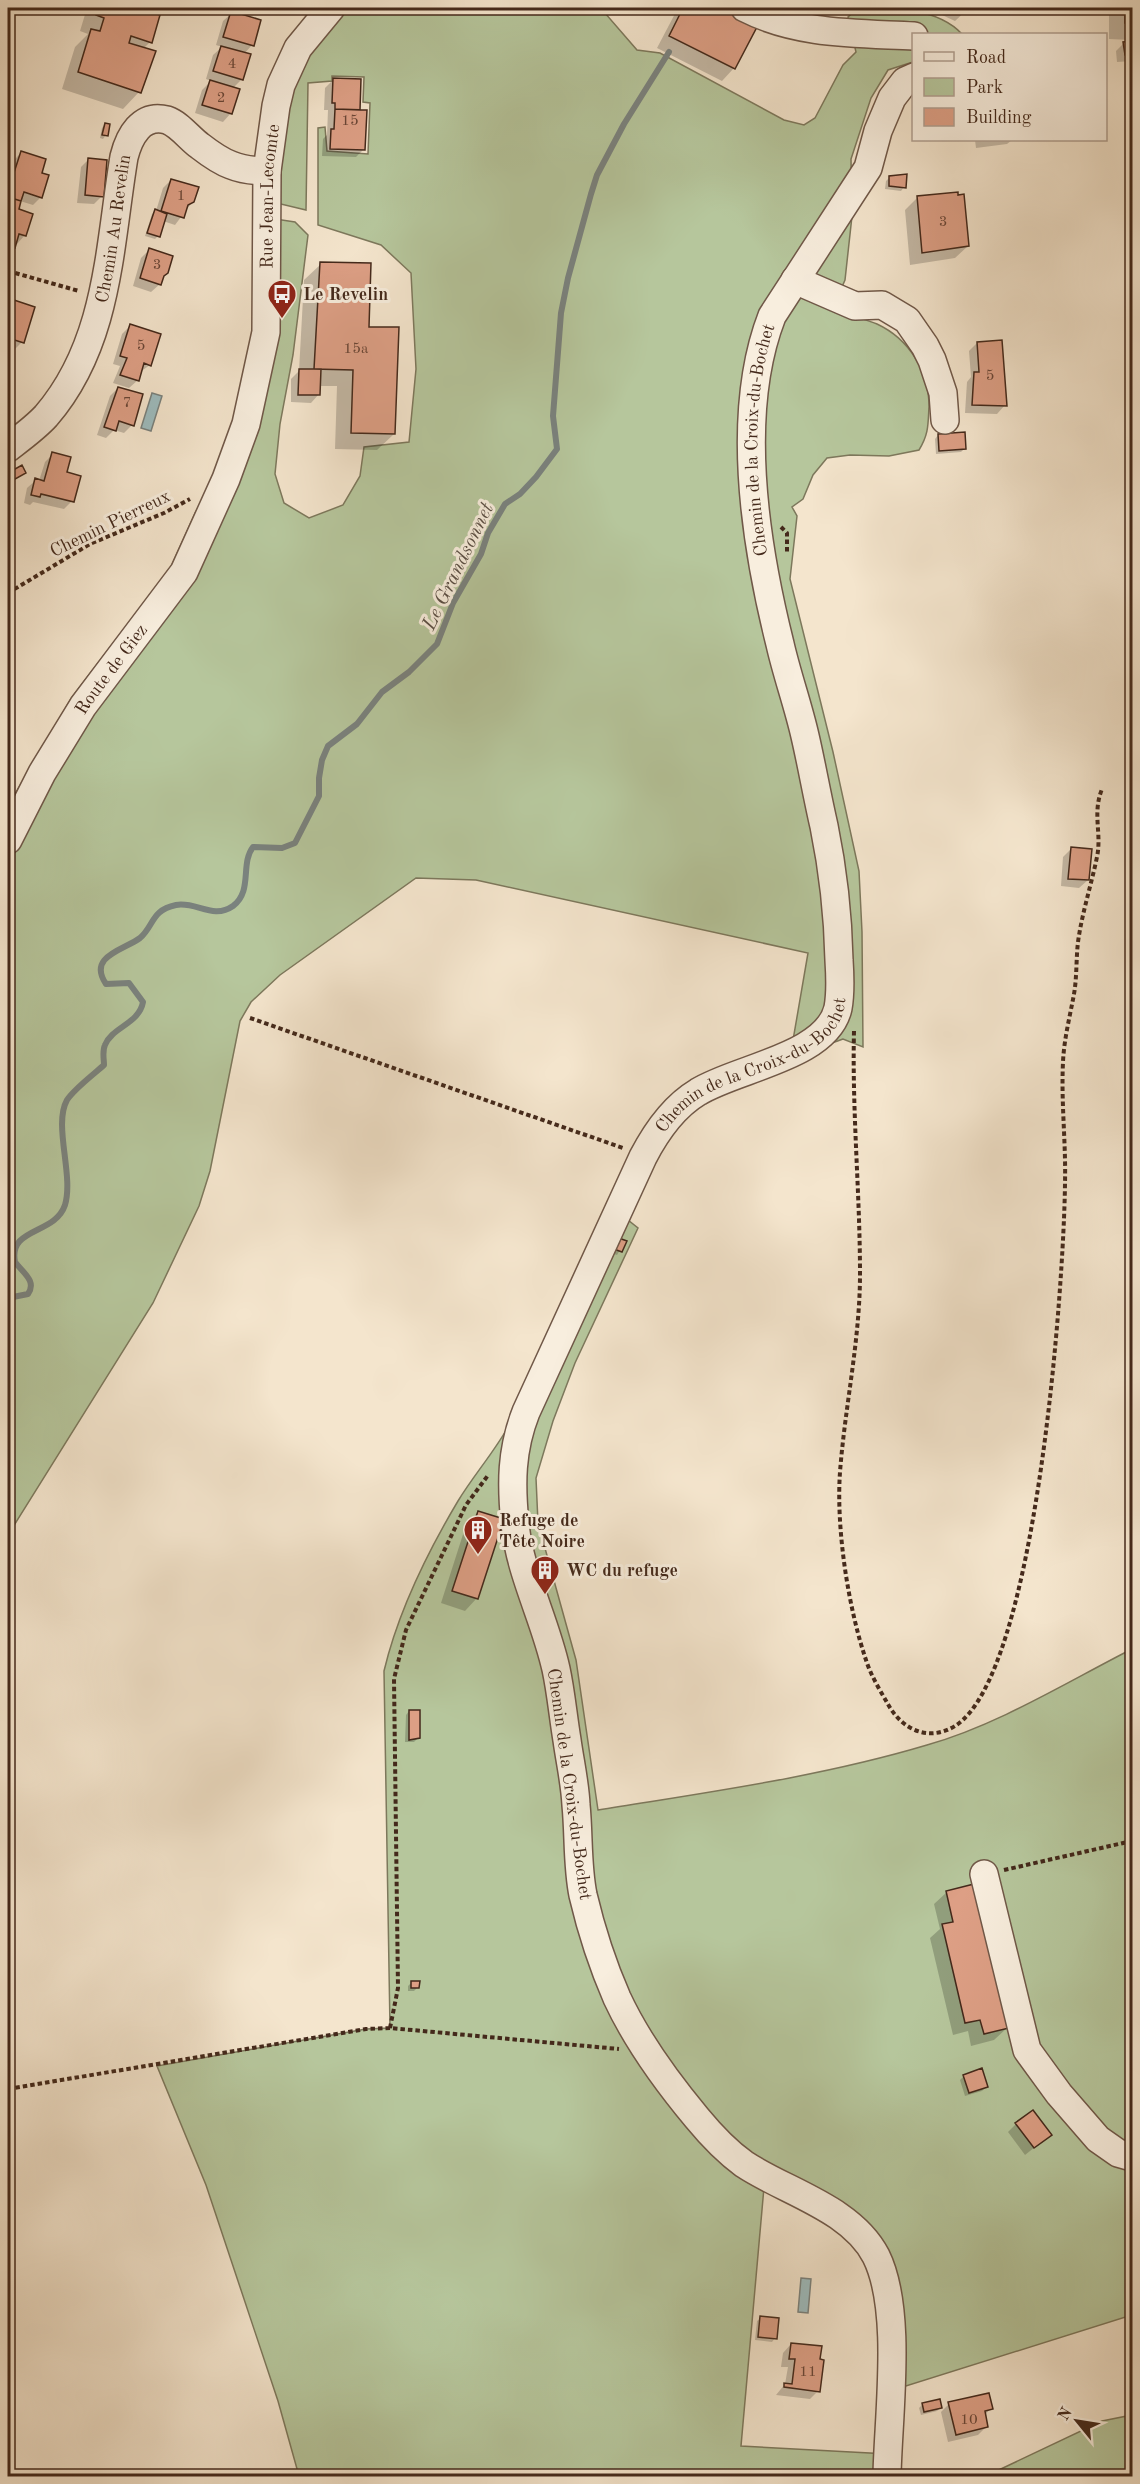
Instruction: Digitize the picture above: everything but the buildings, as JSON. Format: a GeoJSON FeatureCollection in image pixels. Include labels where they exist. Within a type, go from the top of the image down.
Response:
{"type":"FeatureCollection","features":[{"type":"Feature","properties":{"kind":"street","name":"Rue Jean-Lecomte"},"geometry":{"type":"LineString","coordinates":[[222,490],[246,423],[261,364],[266,332],[267,171],[281,85],[298,48],[331,8]]}},
{"type":"Feature","properties":{"kind":"street"},"geometry":{"type":"LineString","coordinates":[[745,8],[780,22],[815,30],[912,36]]}},
{"type":"Feature","properties":{"kind":"street","name":"Chemin de la Croix-du-Bochet"},"geometry":{"type":"LineString","coordinates":[[887,2476],[891,2360],[890,2315],[881,2267],[873,2252],[853,2229],[835,2214],[745,2164],[722,2146],[696,2116],[647,2051],[618,1999],[583,1894],[576,1802],[556,1670],[547,1634],[519,1552],[513,1477],[516,1438],[566,1322],[643,1157],[664,1123],[690,1098],[718,1082],[797,1050],[817,1039],[829,1026],[837,1009],[840,977],[839,927],[830,853],[805,735],[779,642],[757,516],[752,425],[759,359],[772,316],[868,168],[878,131],[892,98],[905,81],[912,78]]}},
{"type":"Feature","properties":{"kind":"street","name":"Chemin Au Revelin"},"geometry":{"type":"LineString","coordinates":[[8,448],[45,418],[69,385],[89,345],[103,298],[124,157],[129,138],[136,129],[146,122],[158,119],[169,121],[200,147],[230,165],[247,170],[267,171]]}},
{"type":"Feature","properties":{"kind":"street"},"geometry":{"type":"LineString","coordinates":[[795,280],[855,306],[882,305],[907,320],[932,360],[943,393],[945,420]]}},
{"type":"Feature","properties":{"kind":"street","name":"Route de Giez"},"geometry":{"type":"LineString","coordinates":[[8,840],[42,773],[83,706],[184,572],[222,490]]}},
{"type":"Feature","properties":{"kind":"street"},"geometry":{"type":"LineString","coordinates":[[984,1874],[1027,2050],[1059,2094],[1098,2139],[1118,2153],[1132,2157]]}},
{"type":"Feature","properties":{"kind":"path"},"geometry":{"type":"LineString","coordinates":[[8,271],[103,298]]}},
{"type":"Feature","properties":{"kind":"path","name":"Chemin Pierreux"},"geometry":{"type":"LineString","coordinates":[[8,593],[90,544],[164,513],[213,483],[222,490]]}},
{"type":"Feature","properties":{"kind":"path"},"geometry":{"type":"LineString","coordinates":[[757,516],[775,522],[787,533],[786,556]]}},
{"type":"Feature","properties":{"kind":"path"},"geometry":{"type":"LineString","coordinates":[[855,1020],[860,1278],[840,1484],[840,1512],[848,1583],[866,1663],[895,1716],[907,1727],[917,1732],[938,1733],[954,1727],[970,1712],[988,1685],[1014,1609],[1037,1494],[1052,1386],[1062,1261],[1065,1179],[1062,1114],[1063,1058],[1075,986],[1078,945],[1100,842],[1096,814],[1102,789]]}},
{"type":"Feature","properties":{"kind":"path"},"geometry":{"type":"LineString","coordinates":[[250,1018],[643,1157]]}},
{"type":"Feature","properties":{"kind":"path"},"geometry":{"type":"LineString","coordinates":[[390,2028],[398,1988],[394,1679],[406,1630],[466,1505],[489,1473]]}},
{"type":"Feature","properties":{"kind":"path"},"geometry":{"type":"LineString","coordinates":[[984,1874],[1132,1841]]}},
{"type":"Feature","properties":{"kind":"path"},"geometry":{"type":"LineString","coordinates":[[8,2089],[366,2029],[390,2028],[647,2051]]}},
{"type":"Feature","properties":{"kind":"green space"},"geometry":{"type":"Polygon","coordinates":[[[294,8],[595,8],[605,13],[637,50],[660,53],[784,120],[804,125],[815,118],[843,65],[856,52],[848,17],[858,8],[899,9],[927,14],[952,25],[961,33],[912,33],[912,62],[888,70],[871,98],[851,159],[852,216],[845,280],[838,296],[839,310],[888,330],[908,347],[915,358],[928,393],[928,424],[925,439],[919,450],[889,456],[850,455],[827,458],[813,475],[803,499],[792,507],[797,516],[790,579],[833,752],[859,871],[863,1047],[843,1039],[746,1074],[699,1099],[680,1113],[665,1129],[647,1160],[623,1216],[638,1228],[575,1363],[553,1421],[536,1478],[538,1523],[576,1660],[598,1810],[805,1775],[927,1745],[1006,1715],[1132,1649],[1132,2315],[890,2391],[892,2338],[889,2300],[886,2282],[873,2251],[861,2236],[838,2217],[765,2176],[741,2446],[888,2454],[887,2476],[299,2476],[278,2401],[206,2185],[157,2066],[366,2029],[390,2028],[384,1671],[405,1605],[446,1521],[512,1420],[628,1168],[657,1121],[674,1102],[693,1088],[792,1046],[808,953],[476,880],[416,878],[280,975],[251,1002],[240,1021],[210,1171],[199,1206],[153,1303],[8,1535],[8,806],[72,697],[170,569],[196,511],[228,501],[264,362],[269,218],[295,222],[308,235],[293,355],[280,424],[275,474],[284,503],[309,518],[343,505],[360,476],[364,447],[409,442],[416,369],[411,273],[381,245],[318,225],[318,128],[325,127],[327,151],[368,154],[370,103],[363,102],[364,77],[332,76],[332,81],[308,83],[306,210],[268,201],[269,149],[277,97],[292,59],[320,19],[294,8]]]}},
{"type":"Feature","properties":{"kind":"green space"},"geometry":{"type":"Polygon","coordinates":[[[1132,2415],[1132,2476],[986,2476],[1102,2421],[1132,2415]]]}},
{"type":"Feature","properties":{"kind":"water"},"geometry":{"type":"Polygon","coordinates":[[[152,393],[162,396],[151,431],[141,428],[152,393]]]}},
{"type":"Feature","properties":{"kind":"water"},"geometry":{"type":"Polygon","coordinates":[[[801,2278],[811,2279],[808,2313],[798,2312],[801,2278]]]}},
{"type":"Feature","properties":{"kind":"waterway","name":"Le Grandsonnet"},"geometry":{"type":"LineString","coordinates":[[8,1298],[28,1294],[31,1285],[28,1277],[15,1262],[18,1243],[25,1236],[52,1222],[60,1215],[65,1205],[67,1179],[62,1123],[67,1100],[79,1086],[104,1065],[104,1050],[108,1039],[131,1021],[141,1009],[143,1002],[129,983],[106,984],[101,974],[104,960],[140,938],[157,914],[168,907],[183,904],[218,911],[233,906],[243,893],[247,861],[253,847],[282,848],[295,843],[319,796],[322,760],[328,746],[357,724],[382,692],[409,672],[437,644],[453,603],[481,554],[488,533],[505,504],[520,494],[557,449],[553,416],[561,313],[591,194],[597,175],[624,124],[669,52]]}},
{"type":"Feature","properties":{"kind":"place","name":"Le Revelin"},"geometry":{"type":"Point","coordinates":[282,320]}},
{"type":"Feature","properties":{"kind":"place","name":"Refuge de Tête Noire"},"geometry":{"type":"Point","coordinates":[478,1556]}},
{"type":"Feature","properties":{"kind":"place","name":"WC du refuge"},"geometry":{"type":"Point","coordinates":[545,1596]}}]}
